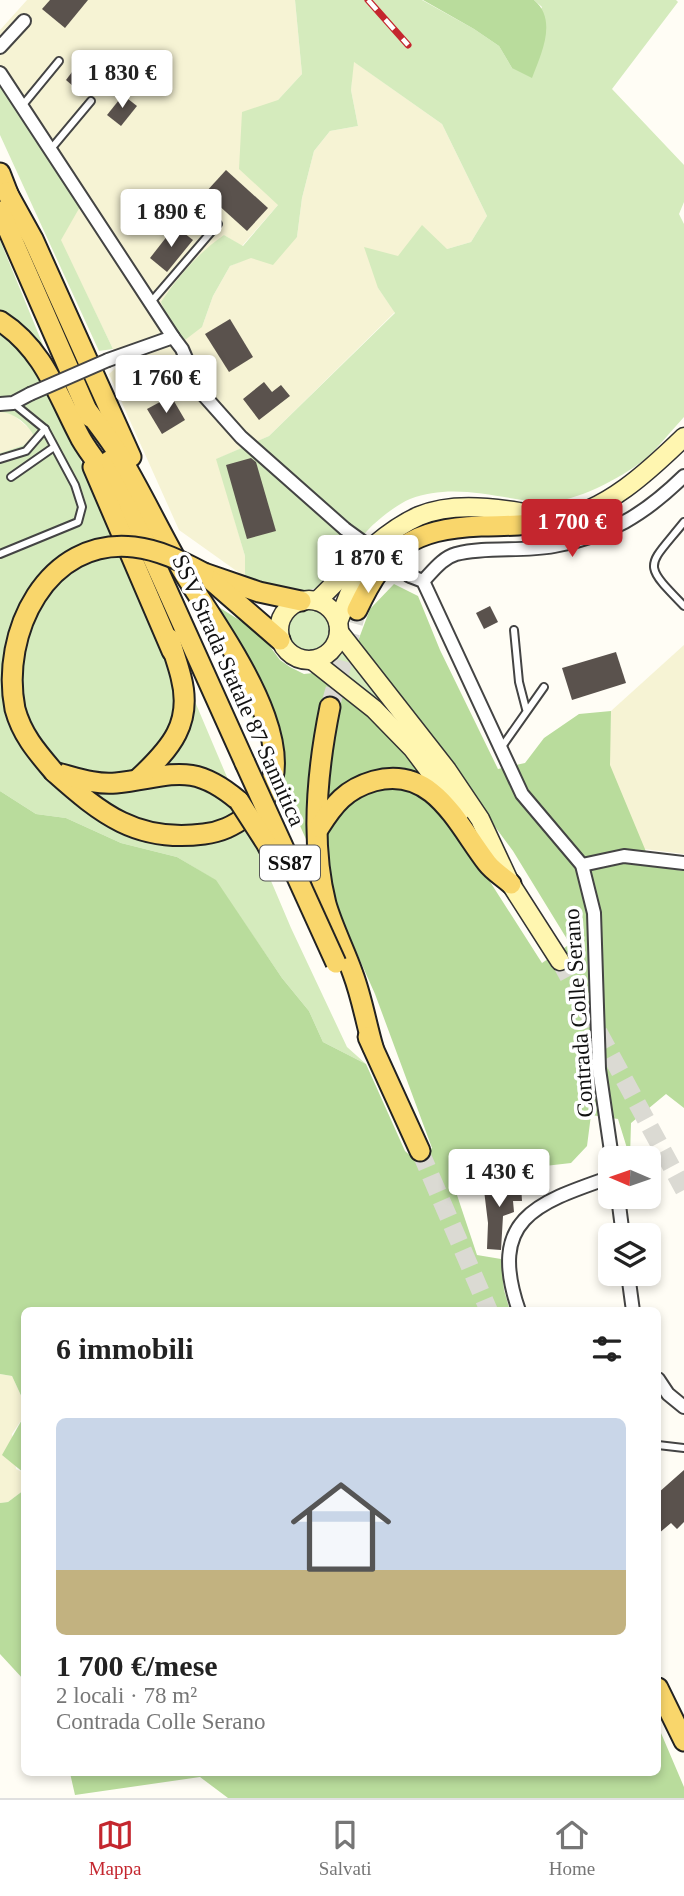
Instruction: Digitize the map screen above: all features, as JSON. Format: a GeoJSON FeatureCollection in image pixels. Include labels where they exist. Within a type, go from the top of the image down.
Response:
{"type":"FeatureCollection","features":[{"type":"Feature","properties":{"kind":"main road"},"geometry":{"type":"LineString","coordinates":[[4,183],[44,296],[51,325]]}},
{"type":"Feature","properties":{"kind":"main road"},"geometry":{"type":"LineString","coordinates":[[4,183],[33,239],[181,567]]}},
{"type":"Feature","properties":{"kind":"main road"},"geometry":{"type":"LineString","coordinates":[[0,211],[51,325]]}},
{"type":"Feature","properties":{"kind":"main road"},"geometry":{"type":"LineString","coordinates":[[0,321],[15,330],[38,355],[61,394],[181,676],[186,701],[179,732],[162,756],[139,778]]}},
{"type":"Feature","properties":{"kind":"main road","name":"SSV Strada Statale 87 Sannitica"},"geometry":{"type":"LineString","coordinates":[[51,325],[131,510],[420,1151]]}},
{"type":"Feature","properties":{"kind":"main road"},"geometry":{"type":"LineString","coordinates":[[85,406],[118,453],[181,567],[264,708],[275,745],[273,787],[261,807],[230,828],[205,834],[170,836],[136,831],[112,820],[54,772],[28,742],[15,708],[10,666],[16,633],[39,586],[54,569],[81,554],[109,547],[154,551],[174,557],[204,573],[259,592],[309,601],[330,609],[338,627],[447,770],[480,819],[511,884]]}},
{"type":"Feature","properties":{"kind":"main road"},"geometry":{"type":"LineString","coordinates":[[357,610],[372,577],[396,550],[419,537],[480,526],[536,525],[579,512],[615,494],[651,468],[684,437]]}},
{"type":"Feature","properties":{"kind":"main road"},"geometry":{"type":"LineString","coordinates":[[82,440],[131,510]]}},
{"type":"Feature","properties":{"kind":"main road"},"geometry":{"type":"LineString","coordinates":[[280,640],[280,620],[292,604],[309,601],[394,531],[419,516],[447,509],[504,510],[555,518]]}},
{"type":"Feature","properties":{"kind":"main road"},"geometry":{"type":"LineString","coordinates":[[312,660],[331,651],[366,555]]}},
{"type":"Feature","properties":{"kind":"main road"},"geometry":{"type":"LineString","coordinates":[[157,568],[172,652]]}},
{"type":"Feature","properties":{"kind":"main road"},"geometry":{"type":"LineString","coordinates":[[204,573],[280,640],[296,658],[312,660],[374,709],[413,750],[511,884],[560,961]]}},
{"type":"Feature","properties":{"kind":"main road"},"geometry":{"type":"LineString","coordinates":[[330,707],[322,750],[318,862],[327,905],[355,977],[373,1047]]}},
{"type":"Feature","properties":{"kind":"main road"},"geometry":{"type":"LineString","coordinates":[[54,772],[94,783],[116,783],[169,774],[200,776],[223,788],[239,801],[267,843],[295,902],[336,962]]}},
{"type":"Feature","properties":{"kind":"main road"},"geometry":{"type":"LineString","coordinates":[[318,828],[336,801],[356,786],[383,779],[411,779],[442,800],[489,866],[511,884]]}},
{"type":"Feature","properties":{"kind":"main road"},"geometry":{"type":"LineString","coordinates":[[661,1694],[684,1741]]}},
{"type":"Feature","properties":{"kind":"street"},"geometry":{"type":"LineString","coordinates":[[0,47],[24,21]]}},
{"type":"Feature","properties":{"kind":"street"},"geometry":{"type":"LineString","coordinates":[[0,73],[182,349],[200,391],[241,437],[345,528],[410,576],[424,581],[439,564],[455,554],[552,547],[601,534],[659,501],[684,476]]}},
{"type":"Feature","properties":{"kind":"street"},"geometry":{"type":"LineString","coordinates":[[7,404],[108,360],[173,337]]}},
{"type":"Feature","properties":{"kind":"street","name":"Contrada Colle Serano"},"geometry":{"type":"LineString","coordinates":[[424,581],[522,794],[582,865],[594,913],[599,1069],[610,1146]]}},
{"type":"Feature","properties":{"kind":"street"},"geometry":{"type":"LineString","coordinates":[[582,865],[624,856],[684,863]]}},
{"type":"Feature","properties":{"kind":"street"},"geometry":{"type":"LineString","coordinates":[[518,1307],[509,1251],[517,1227],[532,1211],[566,1193],[598,1182]]}},
{"type":"Feature","properties":{"kind":"street"},"geometry":{"type":"LineString","coordinates":[[630,1286],[632,1307]]}},
{"type":"Feature","properties":{"kind":"street"},"geometry":{"type":"LineString","coordinates":[[661,1384],[668,1394],[684,1407]]}},
{"type":"Feature","properties":{"kind":"lane"},"geometry":{"type":"LineString","coordinates":[[21,107],[59,61]]}},
{"type":"Feature","properties":{"kind":"lane"},"geometry":{"type":"LineString","coordinates":[[50,150],[91,101]]}},
{"type":"Feature","properties":{"kind":"lane"},"geometry":{"type":"LineString","coordinates":[[151,302],[218,224]]}},
{"type":"Feature","properties":{"kind":"lane"},"geometry":{"type":"LineString","coordinates":[[0,554],[78,522],[82,507],[75,485],[45,429],[7,404]]}},
{"type":"Feature","properties":{"kind":"lane"},"geometry":{"type":"LineString","coordinates":[[0,459],[26,451],[45,429]]}},
{"type":"Feature","properties":{"kind":"lane"},"geometry":{"type":"LineString","coordinates":[[11,477],[54,447]]}},
{"type":"Feature","properties":{"kind":"lane"},"geometry":{"type":"LineString","coordinates":[[684,522],[653,559],[656,578],[684,606]]}},
{"type":"Feature","properties":{"kind":"lane"},"geometry":{"type":"LineString","coordinates":[[514,630],[519,682],[526,709]]}},
{"type":"Feature","properties":{"kind":"lane"},"geometry":{"type":"LineString","coordinates":[[500,750],[526,709],[544,687]]}},
{"type":"Feature","properties":{"kind":"lane"},"geometry":{"type":"LineString","coordinates":[[661,1445],[684,1448]]}},
{"type":"Feature","properties":{"kind":"shaded area"},"geometry":{"type":"Polygon","coordinates":[[[27,0],[295,0],[302,74],[278,100],[278,205],[242,246],[224,235],[202,327],[213,296],[230,266],[297,237],[302,198],[314,151],[330,131],[358,126],[351,90],[353,61],[442,124],[487,216],[471,242],[447,249],[378,288],[395,312],[269,436],[217,459],[245,556],[245,577],[179,530],[109,374],[119,365],[60,240],[0,81],[0,30],[27,0]]]}},
{"type":"Feature","properties":{"kind":"shaded area"},"geometry":{"type":"Polygon","coordinates":[[[0,412],[10,412],[32,431],[34,436],[24,445],[0,453],[0,412]]]}},
{"type":"Feature","properties":{"kind":"shaded area"},"geometry":{"type":"Polygon","coordinates":[[[684,645],[684,854],[644,849],[609,765],[611,711],[684,645]]]}},
{"type":"Feature","properties":{"kind":"shaded area"},"geometry":{"type":"Polygon","coordinates":[[[0,1374],[12,1376],[21,1396],[21,1420],[12,1434],[16,1469],[21,1472],[21,1492],[8,1502],[0,1503],[0,1374]]]}},
{"type":"Feature","properties":{"kind":"green space"},"geometry":{"type":"Polygon","coordinates":[[[295,0],[422,0],[499,46],[512,68],[542,7],[534,0],[676,0],[678,2],[612,89],[684,165],[684,202],[679,214],[684,224],[684,417],[644,460],[621,476],[578,496],[536,502],[442,492],[410,499],[371,527],[329,579],[322,585],[305,591],[279,588],[245,577],[245,556],[216,459],[269,436],[395,313],[378,288],[364,247],[398,256],[422,225],[447,249],[471,242],[487,216],[442,124],[354,62],[351,90],[358,126],[330,131],[314,151],[302,198],[297,237],[273,265],[251,258],[230,266],[213,296],[202,327],[185,340],[172,328],[161,302],[182,274],[197,257],[224,235],[243,246],[278,205],[239,169],[242,112],[278,100],[302,74],[295,0]]]}},
{"type":"Feature","properties":{"kind":"green space"},"geometry":{"type":"Polygon","coordinates":[[[423,0],[534,0],[545,17],[546,27],[543,48],[532,78],[512,68],[499,46],[423,0]]]}},
{"type":"Feature","properties":{"kind":"green space"},"geometry":{"type":"Polygon","coordinates":[[[0,81],[81,205],[61,240],[113,349],[99,351],[0,135],[0,81]]]}},
{"type":"Feature","properties":{"kind":"green space"},"geometry":{"type":"Polygon","coordinates":[[[0,240],[43,345],[60,412],[160,647],[196,704],[291,928],[347,1047],[366,1064],[323,1042],[309,1011],[282,978],[215,880],[177,857],[121,843],[66,818],[36,814],[0,791],[0,453],[24,445],[34,436],[20,419],[0,412],[0,240]]]}},
{"type":"Feature","properties":{"kind":"green space"},"geometry":{"type":"Polygon","coordinates":[[[394,584],[418,596],[440,650],[498,769],[525,763],[544,738],[579,714],[611,711],[610,765],[652,866],[684,871],[684,1108],[666,1094],[631,1123],[630,1146],[626,1146],[618,1119],[591,1115],[587,1146],[571,1163],[451,1177],[477,1255],[501,1259],[509,1307],[21,1307],[21,1396],[12,1376],[0,1374],[0,791],[36,814],[66,818],[121,843],[177,857],[216,880],[282,978],[309,1011],[323,1042],[366,1064],[405,1151],[415,1160],[432,1148],[375,994],[211,626],[217,606],[260,633],[280,660],[290,667],[304,674],[313,673],[344,694],[404,747],[542,963],[570,944],[513,851],[358,641],[370,609],[394,584]]]}},
{"type":"Feature","properties":{"kind":"green space"},"geometry":{"type":"Polygon","coordinates":[[[309,608],[318,609],[325,614],[330,621],[330,639],[325,646],[318,651],[309,652],[300,651],[293,646],[288,639],[287,630],[288,621],[293,614],[300,609],[309,608]]]}},
{"type":"Feature","properties":{"kind":"green space"},"geometry":{"type":"Polygon","coordinates":[[[342,642],[397,717],[324,662],[342,642]]]}},
{"type":"Feature","properties":{"kind":"green space"},"geometry":{"type":"Polygon","coordinates":[[[21,1421],[21,1471],[2,1455],[21,1421]]]}},
{"type":"Feature","properties":{"kind":"green space"},"geometry":{"type":"Polygon","coordinates":[[[21,1492],[21,1677],[0,1654],[0,1503],[8,1502],[21,1492]]]}},
{"type":"Feature","properties":{"kind":"green space"},"geometry":{"type":"Polygon","coordinates":[[[661,1733],[684,1787],[684,1798],[228,1798],[200,1777],[75,1795],[71,1776],[661,1776],[661,1733]]]}},
{"type":"Feature","properties":{"kind":"building"},"geometry":{"type":"Polygon","coordinates":[[[50,0],[88,0],[65,28],[42,9],[50,0]]]}},
{"type":"Feature","properties":{"kind":"building"},"geometry":{"type":"Polygon","coordinates":[[[78,64],[94,77],[81,93],[66,80],[78,64]]]}},
{"type":"Feature","properties":{"kind":"building"},"geometry":{"type":"Polygon","coordinates":[[[123,95],[137,106],[121,126],[107,115],[123,95]]]}},
{"type":"Feature","properties":{"kind":"building"},"geometry":{"type":"Polygon","coordinates":[[[226,170],[268,208],[247,231],[205,193],[226,170]]]}},
{"type":"Feature","properties":{"kind":"building"},"geometry":{"type":"Polygon","coordinates":[[[175,226],[193,240],[167,272],[150,258],[175,226]]]}},
{"type":"Feature","properties":{"kind":"building"},"geometry":{"type":"Polygon","coordinates":[[[230,319],[253,357],[229,372],[205,334],[230,319]]]}},
{"type":"Feature","properties":{"kind":"building"},"geometry":{"type":"Polygon","coordinates":[[[264,382],[272,392],[281,385],[290,396],[259,420],[243,399],[264,382]]]}},
{"type":"Feature","properties":{"kind":"building"},"geometry":{"type":"Polygon","coordinates":[[[171,396],[185,420],[162,434],[147,409],[171,396]]]}},
{"type":"Feature","properties":{"kind":"building"},"geometry":{"type":"Polygon","coordinates":[[[251,458],[256,462],[276,531],[247,539],[226,465],[251,458]]]}},
{"type":"Feature","properties":{"kind":"building"},"geometry":{"type":"Polygon","coordinates":[[[490,606],[498,622],[484,629],[476,613],[490,606]]]}},
{"type":"Feature","properties":{"kind":"building"},"geometry":{"type":"Polygon","coordinates":[[[616,652],[626,683],[572,700],[562,668],[616,652]]]}},
{"type":"Feature","properties":{"kind":"building"},"geometry":{"type":"Polygon","coordinates":[[[496,1179],[498,1187],[521,1185],[522,1201],[513,1201],[514,1212],[503,1216],[501,1250],[487,1249],[488,1223],[483,1182],[496,1179]]]}},
{"type":"Feature","properties":{"kind":"building"},"geometry":{"type":"Polygon","coordinates":[[[684,1470],[684,1522],[677,1529],[671,1523],[661,1531],[661,1490],[684,1470]]]}},
{"type":"Feature","properties":{"kind":"tunnel"},"geometry":{"type":"LineString","coordinates":[[330,707],[357,610]]}},
{"type":"Feature","properties":{"kind":"tunnel"},"geometry":{"type":"LineString","coordinates":[[560,961],[684,1190]]}},
{"type":"Feature","properties":{"kind":"tunnel"},"geometry":{"type":"LineString","coordinates":[[420,1151],[487,1307]]}},
{"type":"Feature","properties":{"kind":"railway"},"geometry":{"type":"LineString","coordinates":[[368,0],[408,45]]}}]}
